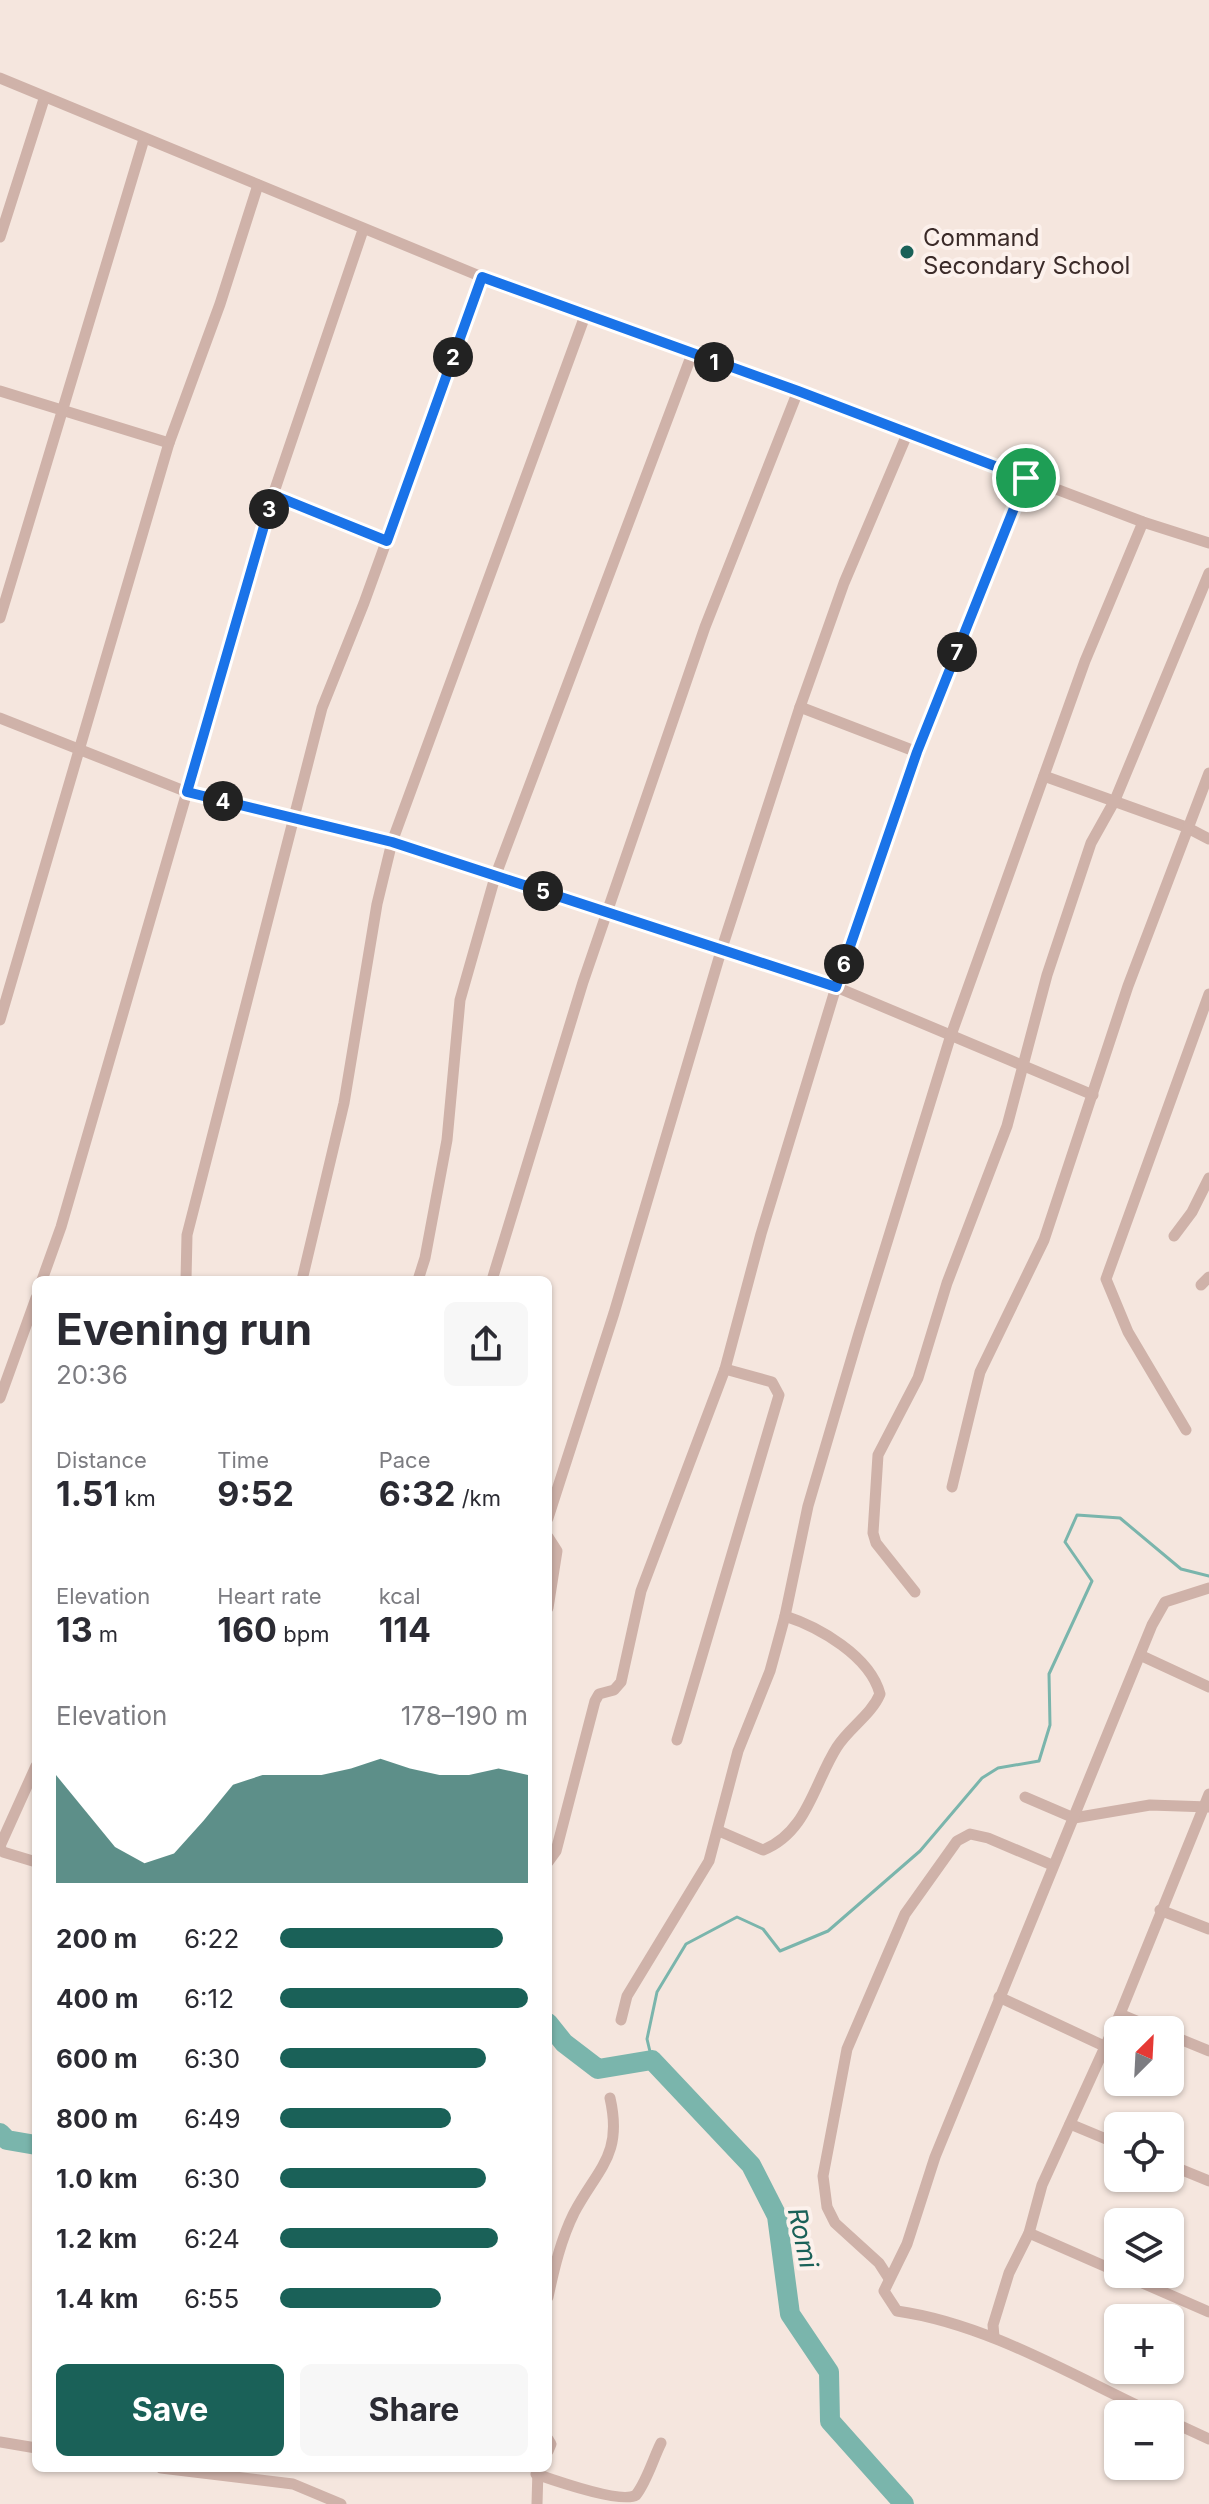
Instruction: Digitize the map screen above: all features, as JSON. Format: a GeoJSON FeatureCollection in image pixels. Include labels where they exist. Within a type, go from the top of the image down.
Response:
{"type":"FeatureCollection","features":[{"type":"Feature","properties":{"kind":"street"},"geometry":{"type":"LineString","coordinates":[[0,78],[44,99],[482,277],[798,391],[1143,522],[1209,543]]}},
{"type":"Feature","properties":{"kind":"street"},"geometry":{"type":"LineString","coordinates":[[0,237],[44,99]]}},
{"type":"Feature","properties":{"kind":"street"},"geometry":{"type":"LineString","coordinates":[[0,618],[144,139]]}},
{"type":"Feature","properties":{"kind":"street"},"geometry":{"type":"LineString","coordinates":[[0,1020],[169,443],[220,304],[258,185]]}},
{"type":"Feature","properties":{"kind":"street"},"geometry":{"type":"LineString","coordinates":[[43,1276],[61,1227],[273,495],[363,230]]}},
{"type":"Feature","properties":{"kind":"street"},"geometry":{"type":"LineString","coordinates":[[186,1276],[187,1235],[322,708],[387,541],[482,277]]}},
{"type":"Feature","properties":{"kind":"street"},"geometry":{"type":"LineString","coordinates":[[303,1276],[344,1103],[377,904],[392,842],[586,313]]}},
{"type":"Feature","properties":{"kind":"street"},"geometry":{"type":"LineString","coordinates":[[419,1276],[447,1140],[460,1000],[495,877],[692,354]]}},
{"type":"Feature","properties":{"kind":"street"},"geometry":{"type":"LineString","coordinates":[[0,391],[169,443]]}},
{"type":"Feature","properties":{"kind":"street"},"geometry":{"type":"LineString","coordinates":[[493,1276],[607,914],[705,627],[798,391]]}},
{"type":"Feature","properties":{"kind":"street"},"geometry":{"type":"LineString","coordinates":[[552,1505],[618,1298],[721,951],[800,707],[844,583],[908,432]]}},
{"type":"Feature","properties":{"kind":"street"},"geometry":{"type":"LineString","coordinates":[[552,1856],[595,1701],[599,1694],[614,1690],[621,1682],[646,1576],[725,1369],[761,1234],[836,987],[917,752],[1026,478]]}},
{"type":"Feature","properties":{"kind":"street"},"geometry":{"type":"LineString","coordinates":[[273,495],[387,541]]}},
{"type":"Feature","properties":{"kind":"street"},"geometry":{"type":"LineString","coordinates":[[621,2020],[627,1996],[652,1951],[699,1883],[719,1831],[738,1751],[770,1671],[808,1506],[950,1038],[1085,661],[1143,522]]}},
{"type":"Feature","properties":{"kind":"street"},"geometry":{"type":"LineString","coordinates":[[915,1592],[876,1543],[873,1533],[878,1455],[918,1378],[947,1283],[1007,1126],[1026,1065],[1047,975],[1091,843],[1115,800],[1209,573]]}},
{"type":"Feature","properties":{"kind":"street"},"geometry":{"type":"LineString","coordinates":[[800,707],[917,752]]}},
{"type":"Feature","properties":{"kind":"street"},"geometry":{"type":"LineString","coordinates":[[0,718],[187,792],[392,842],[836,987],[950,1038],[1026,1065],[1093,1095]]}},
{"type":"Feature","properties":{"kind":"street"},"geometry":{"type":"LineString","coordinates":[[952,1487],[980,1372],[1044,1240],[1186,827],[1209,773]]}},
{"type":"Feature","properties":{"kind":"street"},"geometry":{"type":"LineString","coordinates":[[1044,776],[1186,827],[1209,839]]}},
{"type":"Feature","properties":{"kind":"street"},"geometry":{"type":"LineString","coordinates":[[1186,1430],[1128,1332],[1110,1296],[1106,1279],[1209,994]]}},
{"type":"Feature","properties":{"kind":"street"},"geometry":{"type":"LineString","coordinates":[[1174,1236],[1192,1212],[1209,1178]]}},
{"type":"Feature","properties":{"kind":"street"},"geometry":{"type":"LineString","coordinates":[[0,1398],[32,1309]]}},
{"type":"Feature","properties":{"kind":"street"},"geometry":{"type":"LineString","coordinates":[[677,1740],[779,1395],[772,1382],[725,1369]]}},
{"type":"Feature","properties":{"kind":"street"},"geometry":{"type":"LineString","coordinates":[[552,1544],[557,1551],[552,1583]]}},
{"type":"Feature","properties":{"kind":"street"},"geometry":{"type":"LineString","coordinates":[[1126,2400],[994,2337],[924,2315],[897,2311],[884,2291],[888,2277],[907,2244],[935,2157],[1052,1865],[1142,1656],[1152,1625],[1165,1602],[1209,1588]]}},
{"type":"Feature","properties":{"kind":"street"},"geometry":{"type":"LineString","coordinates":[[719,1831],[763,1850],[787,1837],[801,1817],[838,1746],[880,1694],[852,1654],[826,1632],[785,1616]]}},
{"type":"Feature","properties":{"kind":"street"},"geometry":{"type":"LineString","coordinates":[[1142,1656],[1209,1687]]}},
{"type":"Feature","properties":{"kind":"street"},"geometry":{"type":"LineString","coordinates":[[32,1775],[0,1846],[3,1852],[32,1861]]}},
{"type":"Feature","properties":{"kind":"street"},"geometry":{"type":"LineString","coordinates":[[1025,1797],[1074,1818],[1150,1805],[1208,1802],[1160,1910],[1120,2014],[1125,2016]]}},
{"type":"Feature","properties":{"kind":"street"},"geometry":{"type":"LineString","coordinates":[[888,2277],[879,2263],[835,2223],[827,2207],[823,2176],[847,2049],[905,1914],[957,1841],[970,1834],[988,1838],[1052,1865]]}},
{"type":"Feature","properties":{"kind":"street"},"geometry":{"type":"LineString","coordinates":[[1160,1910],[1209,1929]]}},
{"type":"Feature","properties":{"kind":"street"},"geometry":{"type":"LineString","coordinates":[[994,2337],[993,2325],[1009,2273],[1029,2233],[1042,2185],[1104,2046],[999,1997]]}},
{"type":"Feature","properties":{"kind":"street"},"geometry":{"type":"LineString","coordinates":[[1184,2041],[1209,2051]]}},
{"type":"Feature","properties":{"kind":"street"},"geometry":{"type":"LineString","coordinates":[[552,2278],[574,2214],[606,2166],[613,2147],[616,2124],[610,2098]]}},
{"type":"Feature","properties":{"kind":"street"},"geometry":{"type":"LineString","coordinates":[[1070,2124],[1104,2138]]}},
{"type":"Feature","properties":{"kind":"street"},"geometry":{"type":"LineString","coordinates":[[1184,2171],[1209,2181]]}},
{"type":"Feature","properties":{"kind":"street"},"geometry":{"type":"LineString","coordinates":[[1029,2233],[1104,2266]]}},
{"type":"Feature","properties":{"kind":"street"},"geometry":{"type":"LineString","coordinates":[[1154,2288],[1209,2312]]}},
{"type":"Feature","properties":{"kind":"street"},"geometry":{"type":"LineString","coordinates":[[1184,2427],[1209,2439]]}},
{"type":"Feature","properties":{"kind":"street"},"geometry":{"type":"LineString","coordinates":[[0,2442],[32,2447]]}},
{"type":"Feature","properties":{"kind":"street"},"geometry":{"type":"LineString","coordinates":[[539,2472],[606,2501],[625,2503],[635,2497],[661,2443]]}},
{"type":"Feature","properties":{"kind":"street"},"geometry":{"type":"LineString","coordinates":[[194,2472],[293,2484],[341,2504]]}},
{"type":"Feature","properties":{"kind":"street"},"geometry":{"type":"LineString","coordinates":[[537,2472],[537,2504]]}},
{"type":"Feature","properties":{"kind":"waterway"},"geometry":{"type":"LineString","coordinates":[[652,2060],[647,2039],[657,1992],[686,1944],[737,1917],[763,1929],[780,1951],[828,1931],[920,1851],[982,1778],[998,1768],[1039,1761],[1050,1725],[1049,1674],[1092,1581],[1065,1542],[1077,1515],[1120,1518],[1181,1569],[1209,1576]]}},
{"type":"Feature","properties":{"kind":"waterway","name":"Romi"},"geometry":{"type":"LineString","coordinates":[[552,2028],[564,2043],[598,2069],[652,2060],[751,2165],[777,2216],[790,2314],[829,2372],[830,2421],[904,2504]]}},
{"type":"Feature","properties":{"kind":"waterway","name":"Romi"},"geometry":{"type":"LineString","coordinates":[[0,2133],[7,2140],[32,2144]]}},
{"type":"Feature","properties":{"kind":"place","name":"Command Secondary School"},"geometry":{"type":"Point","coordinates":[907,252]}},
{"type":"Feature","properties":{"kind":"route"},"geometry":{"type":"LineString","coordinates":[[482,277],[798,391],[1026,478],[917,752],[836,987],[392,842],[187,792],[273,495],[387,541],[482,277]]}}]}
